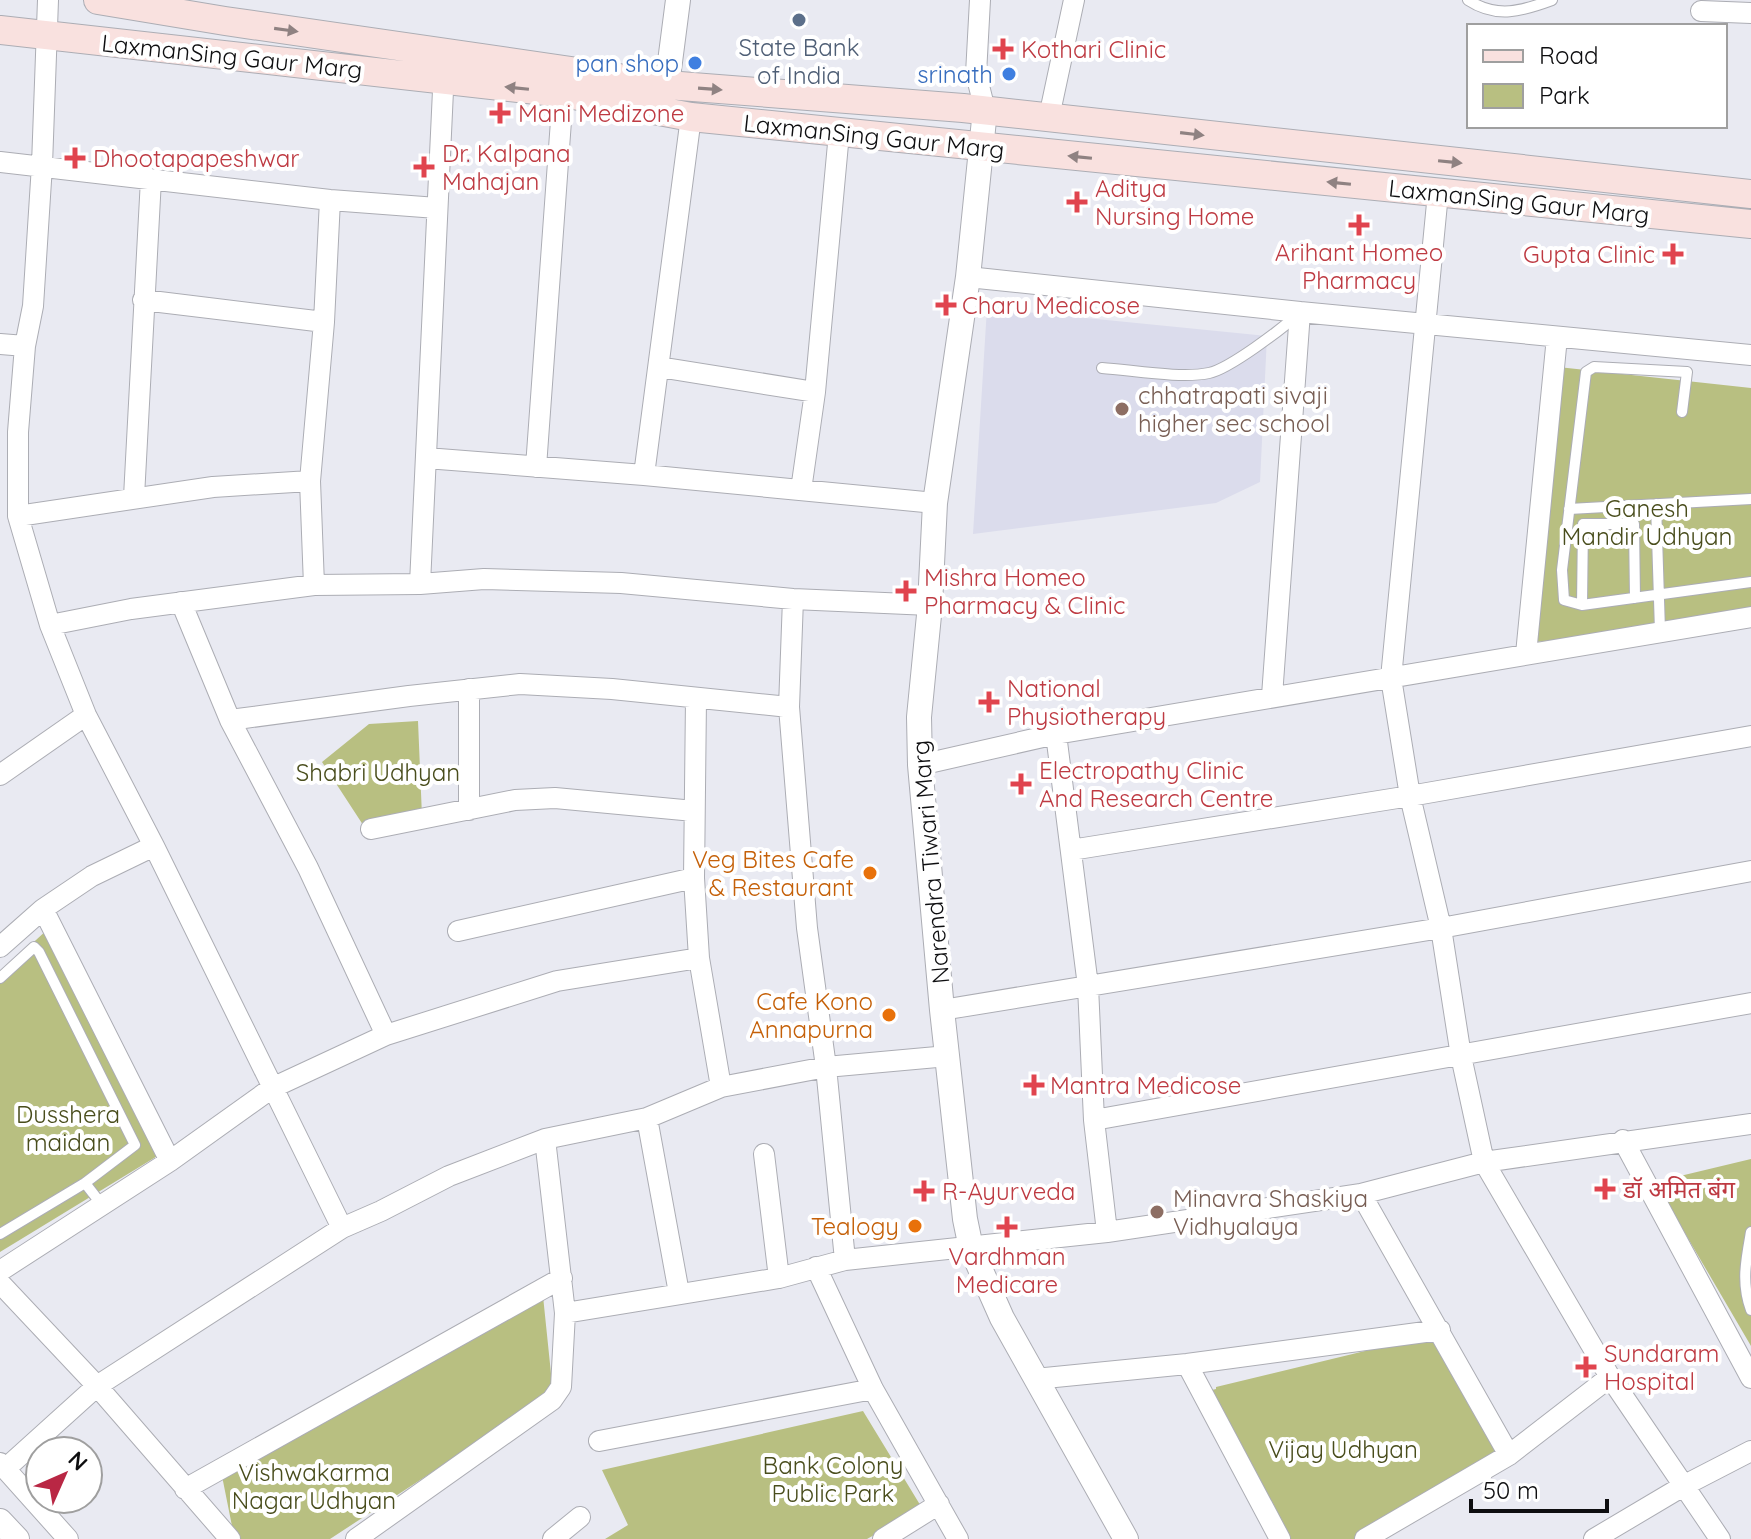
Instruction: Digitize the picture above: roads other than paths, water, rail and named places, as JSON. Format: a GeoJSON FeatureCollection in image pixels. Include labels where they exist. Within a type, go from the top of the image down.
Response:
{"type":"FeatureCollection","features":[{"type":"Feature","properties":{"kind":"main road","name":"LaxmanSing Gaur Marg"},"geometry":{"type":"LineString","coordinates":[[98,0],[226,11],[444,66],[691,117],[1751,224]]}},
{"type":"Feature","properties":{"kind":"main road","name":"LaxmanSing Gaur Marg"},"geometry":{"type":"LineString","coordinates":[[0,30],[985,110],[1751,194]]}},
{"type":"Feature","properties":{"kind":"street"},"geometry":{"type":"LineString","coordinates":[[48,0],[49,36],[33,306],[9,451],[18,516],[50,625],[86,715],[342,1228]]}},
{"type":"Feature","properties":{"kind":"street"},"geometry":{"type":"LineString","coordinates":[[667,85],[678,0]]}},
{"type":"Feature","properties":{"kind":"street"},"geometry":{"type":"LineString","coordinates":[[980,0],[976,74],[985,110]]}},
{"type":"Feature","properties":{"kind":"street"},"geometry":{"type":"LineString","coordinates":[[1049,117],[1074,0]]}},
{"type":"Feature","properties":{"kind":"street"},"geometry":{"type":"LineString","coordinates":[[1701,11],[1751,13]]}},
{"type":"Feature","properties":{"kind":"street"},"geometry":{"type":"LineString","coordinates":[[420,584],[444,66]]}},
{"type":"Feature","properties":{"kind":"street"},"geometry":{"type":"LineString","coordinates":[[536,467],[563,93]]}},
{"type":"Feature","properties":{"kind":"street","name":"Narendra Tiwari Marg"},"geometry":{"type":"LineString","coordinates":[[985,110],[968,277],[935,503],[930,605],[919,717],[920,765],[942,1010],[965,1219],[971,1248],[1002,1318],[1126,1539]]}},
{"type":"Feature","properties":{"kind":"street"},"geometry":{"type":"LineString","coordinates":[[644,475],[691,117]]}},
{"type":"Feature","properties":{"kind":"street"},"geometry":{"type":"LineString","coordinates":[[801,490],[815,392],[839,133]]}},
{"type":"Feature","properties":{"kind":"street"},"geometry":{"type":"LineString","coordinates":[[0,162],[330,200],[437,208]]}},
{"type":"Feature","properties":{"kind":"street"},"geometry":{"type":"LineString","coordinates":[[134,497],[151,179]]}},
{"type":"Feature","properties":{"kind":"street"},"geometry":{"type":"LineString","coordinates":[[1438,193],[1391,678],[1410,796],[1441,928],[1461,1056],[1484,1162],[1610,1377],[1720,1539]]}},
{"type":"Feature","properties":{"kind":"street"},"geometry":{"type":"LineString","coordinates":[[314,585],[310,481],[324,322],[330,200]]}},
{"type":"Feature","properties":{"kind":"street"},"geometry":{"type":"LineString","coordinates":[[968,277],[1751,355]]}},
{"type":"Feature","properties":{"kind":"street"},"geometry":{"type":"LineString","coordinates":[[143,300],[324,322]]}},
{"type":"Feature","properties":{"kind":"street"},"geometry":{"type":"LineString","coordinates":[[1272,696],[1300,312]]}},
{"type":"Feature","properties":{"kind":"street"},"geometry":{"type":"LineString","coordinates":[[1526,654],[1557,337]]}},
{"type":"Feature","properties":{"kind":"street"},"geometry":{"type":"LineString","coordinates":[[0,344],[25,346]]}},
{"type":"Feature","properties":{"kind":"street"},"geometry":{"type":"LineString","coordinates":[[659,367],[815,392]]}},
{"type":"Feature","properties":{"kind":"street"},"geometry":{"type":"LineString","coordinates":[[426,458],[935,503]]}},
{"type":"Feature","properties":{"kind":"street"},"geometry":{"type":"LineString","coordinates":[[18,516],[213,487],[310,481]]}},
{"type":"Feature","properties":{"kind":"street"},"geometry":{"type":"LineString","coordinates":[[50,625],[131,609],[314,585],[420,584],[484,579],[621,583],[793,599],[930,605]]}},
{"type":"Feature","properties":{"kind":"street"},"geometry":{"type":"LineString","coordinates":[[793,599],[789,707],[807,928],[826,1067],[845,1260]]}},
{"type":"Feature","properties":{"kind":"street"},"geometry":{"type":"LineString","coordinates":[[181,602],[230,720],[308,868],[386,1035]]}},
{"type":"Feature","properties":{"kind":"street"},"geometry":{"type":"LineString","coordinates":[[920,765],[1056,734],[1751,617]]}},
{"type":"Feature","properties":{"kind":"street"},"geometry":{"type":"LineString","coordinates":[[230,720],[520,684],[612,689],[789,707]]}},
{"type":"Feature","properties":{"kind":"street"},"geometry":{"type":"LineString","coordinates":[[469,689],[469,810]]}},
{"type":"Feature","properties":{"kind":"street"},"geometry":{"type":"LineString","coordinates":[[696,699],[694,878],[699,958],[721,1087]]}},
{"type":"Feature","properties":{"kind":"street"},"geometry":{"type":"LineString","coordinates":[[0,775],[86,715]]}},
{"type":"Feature","properties":{"kind":"street"},"geometry":{"type":"LineString","coordinates":[[1056,734],[1088,986],[1094,1120],[1107,1232]]}},
{"type":"Feature","properties":{"kind":"street"},"geometry":{"type":"LineString","coordinates":[[1071,850],[1410,796],[1751,736]]}},
{"type":"Feature","properties":{"kind":"street"},"geometry":{"type":"LineString","coordinates":[[371,829],[515,800],[555,798],[694,811]]}},
{"type":"Feature","properties":{"kind":"street"},"geometry":{"type":"LineString","coordinates":[[0,947],[43,909],[92,876],[154,846]]}},
{"type":"Feature","properties":{"kind":"street"},"geometry":{"type":"LineString","coordinates":[[942,1010],[1441,928],[1751,871]]}},
{"type":"Feature","properties":{"kind":"street"},"geometry":{"type":"LineString","coordinates":[[458,931],[694,878]]}},
{"type":"Feature","properties":{"kind":"street"},"geometry":{"type":"LineString","coordinates":[[43,909],[170,1161]]}},
{"type":"Feature","properties":{"kind":"street"},"geometry":{"type":"LineString","coordinates":[[0,1271],[170,1161],[272,1088],[386,1035],[557,981],[699,958]]}},
{"type":"Feature","properties":{"kind":"street"},"geometry":{"type":"LineString","coordinates":[[1094,1120],[1751,1003]]}},
{"type":"Feature","properties":{"kind":"street"},"geometry":{"type":"LineString","coordinates":[[68,1539],[2,1466],[97,1386],[342,1228],[449,1176],[545,1139],[647,1118],[721,1087],[826,1067],[948,1056]]}},
{"type":"Feature","properties":{"kind":"street"},"geometry":{"type":"LineString","coordinates":[[647,1118],[679,1293]]}},
{"type":"Feature","properties":{"kind":"street"},"geometry":{"type":"LineString","coordinates":[[565,1313],[779,1278],[845,1260],[1107,1232],[1361,1194],[1484,1162],[1751,1124]]}},
{"type":"Feature","properties":{"kind":"street"},"geometry":{"type":"LineString","coordinates":[[356,1539],[552,1400],[561,1387],[565,1313],[545,1139]]}},
{"type":"Feature","properties":{"kind":"street"},"geometry":{"type":"LineString","coordinates":[[1623,1140],[1751,1378]]}},
{"type":"Feature","properties":{"kind":"street"},"geometry":{"type":"LineString","coordinates":[[764,1154],[779,1278]]}},
{"type":"Feature","properties":{"kind":"street"},"geometry":{"type":"LineString","coordinates":[[1361,1194],[1509,1455]]}},
{"type":"Feature","properties":{"kind":"street"},"geometry":{"type":"LineString","coordinates":[[816,1267],[873,1389],[958,1539]]}},
{"type":"Feature","properties":{"kind":"street"},"geometry":{"type":"LineString","coordinates":[[185,1489],[562,1278]]}},
{"type":"Feature","properties":{"kind":"street"},"geometry":{"type":"LineString","coordinates":[[0,1283],[97,1386],[230,1539]]}},
{"type":"Feature","properties":{"kind":"street"},"geometry":{"type":"LineString","coordinates":[[1035,1379],[1187,1364],[1440,1330]]}},
{"type":"Feature","properties":{"kind":"street"},"geometry":{"type":"LineString","coordinates":[[1187,1364],[1280,1539]]}},
{"type":"Feature","properties":{"kind":"street"},"geometry":{"type":"LineString","coordinates":[[1365,1539],[1509,1455],[1610,1377]]}},
{"type":"Feature","properties":{"kind":"street"},"geometry":{"type":"LineString","coordinates":[[599,1441],[873,1389]]}},
{"type":"Feature","properties":{"kind":"street"},"geometry":{"type":"LineString","coordinates":[[1594,1539],[1685,1485],[1751,1451]]}},
{"type":"Feature","properties":{"kind":"street"},"geometry":{"type":"LineString","coordinates":[[883,1539],[939,1504]]}},
{"type":"Feature","properties":{"kind":"street"},"geometry":{"type":"LineString","coordinates":[[553,1539],[580,1517]]}},
{"type":"Feature","properties":{"kind":"street"},"geometry":{"type":"LineString","coordinates":[[0,1521],[17,1539]]}},
{"type":"Feature","properties":{"kind":"lane"},"geometry":{"type":"LineString","coordinates":[[1468,0],[1495,13],[1519,12],[1552,0]]}},
{"type":"Feature","properties":{"kind":"lane"},"geometry":{"type":"LineString","coordinates":[[1102,368],[1193,375],[1212,373],[1280,331],[1300,312]]}},
{"type":"Feature","properties":{"kind":"lane"},"geometry":{"type":"LineString","coordinates":[[1682,412],[1687,372],[1594,367],[1586,372],[1562,570],[1564,600],[1582,605],[1751,582]]}},
{"type":"Feature","properties":{"kind":"lane"},"geometry":{"type":"LineString","coordinates":[[1569,509],[1751,499]]}},
{"type":"Feature","properties":{"kind":"lane"},"geometry":{"type":"LineString","coordinates":[[1656,504],[1660,631]]}},
{"type":"Feature","properties":{"kind":"lane"},"geometry":{"type":"LineString","coordinates":[[1582,605],[1583,524],[1634,524],[1635,598]]}},
{"type":"Feature","properties":{"kind":"lane"},"geometry":{"type":"LineString","coordinates":[[0,978],[34,947],[39,952],[135,1145],[85,1183],[0,1234]]}},
{"type":"Feature","properties":{"kind":"lane"},"geometry":{"type":"LineString","coordinates":[[85,1183],[102,1205]]}},
{"type":"Feature","properties":{"kind":"lane"},"geometry":{"type":"LineString","coordinates":[[1751,1232],[1744,1271],[1745,1294],[1751,1310]]}},
{"type":"Feature","properties":{"kind":"place","name":"State Bank of India"},"geometry":{"type":"Point","coordinates":[799,20]}},
{"type":"Feature","properties":{"kind":"place","name":"Kothari Clinic"},"geometry":{"type":"Point","coordinates":[1003,49]}},
{"type":"Feature","properties":{"kind":"place","name":"pan shop"},"geometry":{"type":"Point","coordinates":[695,63]}},
{"type":"Feature","properties":{"kind":"place","name":"srinath"},"geometry":{"type":"Point","coordinates":[1009,74]}},
{"type":"Feature","properties":{"kind":"place","name":"Mani Medizone"},"geometry":{"type":"Point","coordinates":[500,113]}},
{"type":"Feature","properties":{"kind":"place","name":"Dhootapapeshwar"},"geometry":{"type":"Point","coordinates":[75,158]}},
{"type":"Feature","properties":{"kind":"place","name":"Dr. Kalpana Mahajan"},"geometry":{"type":"Point","coordinates":[424,167]}},
{"type":"Feature","properties":{"kind":"place","name":"Aditya Nursing Home"},"geometry":{"type":"Point","coordinates":[1077,202]}},
{"type":"Feature","properties":{"kind":"place","name":"Arihant Homeo Pharmacy"},"geometry":{"type":"Point","coordinates":[1359,225]}},
{"type":"Feature","properties":{"kind":"place","name":"Gupta Clinic"},"geometry":{"type":"Point","coordinates":[1673,254]}},
{"type":"Feature","properties":{"kind":"place","name":"Charu Medicose"},"geometry":{"type":"Point","coordinates":[946,305]}},
{"type":"Feature","properties":{"kind":"place","name":"chhatrapati sivaji higher sec school"},"geometry":{"type":"Point","coordinates":[1122,409]}},
{"type":"Feature","properties":{"kind":"place","name":"Mishra Homeo Pharmacy & Clinic"},"geometry":{"type":"Point","coordinates":[906,591]}},
{"type":"Feature","properties":{"kind":"place","name":"National Physiotherapy"},"geometry":{"type":"Point","coordinates":[989,702]}},
{"type":"Feature","properties":{"kind":"place","name":"Electropathy Clinic And Research Centre"},"geometry":{"type":"Point","coordinates":[1021,784]}},
{"type":"Feature","properties":{"kind":"place","name":"Veg Bites Cafe & Restaurant"},"geometry":{"type":"Point","coordinates":[870,873]}},
{"type":"Feature","properties":{"kind":"place","name":"Cafe Kono Annapurna"},"geometry":{"type":"Point","coordinates":[889,1015]}},
{"type":"Feature","properties":{"kind":"place","name":"Mantra Medicose"},"geometry":{"type":"Point","coordinates":[1034,1085]}},
{"type":"Feature","properties":{"kind":"place","name":"डॉ अमित बंग"},"geometry":{"type":"Point","coordinates":[1605,1189]}},
{"type":"Feature","properties":{"kind":"place","name":"R-Ayurveda"},"geometry":{"type":"Point","coordinates":[924,1191]}},
{"type":"Feature","properties":{"kind":"place","name":"Minavra Shaskiya Vidhyalaya"},"geometry":{"type":"Point","coordinates":[1157,1212]}},
{"type":"Feature","properties":{"kind":"place","name":"Tealogy"},"geometry":{"type":"Point","coordinates":[915,1226]}},
{"type":"Feature","properties":{"kind":"place","name":"Vardhman Medicare"},"geometry":{"type":"Point","coordinates":[1007,1227]}},
{"type":"Feature","properties":{"kind":"place","name":"Sundaram Hospital"},"geometry":{"type":"Point","coordinates":[1586,1367]}},
{"type":"Feature","properties":{"kind":"park label","name":"Ganesh Mandir Udhyan"},"geometry":{"type":"Point","coordinates":[1647,522]}},
{"type":"Feature","properties":{"kind":"park label","name":"Shabri Udhyan"},"geometry":{"type":"Point","coordinates":[378,772]}},
{"type":"Feature","properties":{"kind":"park label","name":"Dusshera maidan"},"geometry":{"type":"Point","coordinates":[68,1128]}},
{"type":"Feature","properties":{"kind":"park label","name":"Vijay Udhyan"},"geometry":{"type":"Point","coordinates":[1343,1449]}},
{"type":"Feature","properties":{"kind":"park label","name":"Bank Colony Public Park"},"geometry":{"type":"Point","coordinates":[833,1479]}},
{"type":"Feature","properties":{"kind":"park label","name":"Vishwakarma Nagar Udhyan"},"geometry":{"type":"Point","coordinates":[314,1486]}}]}
